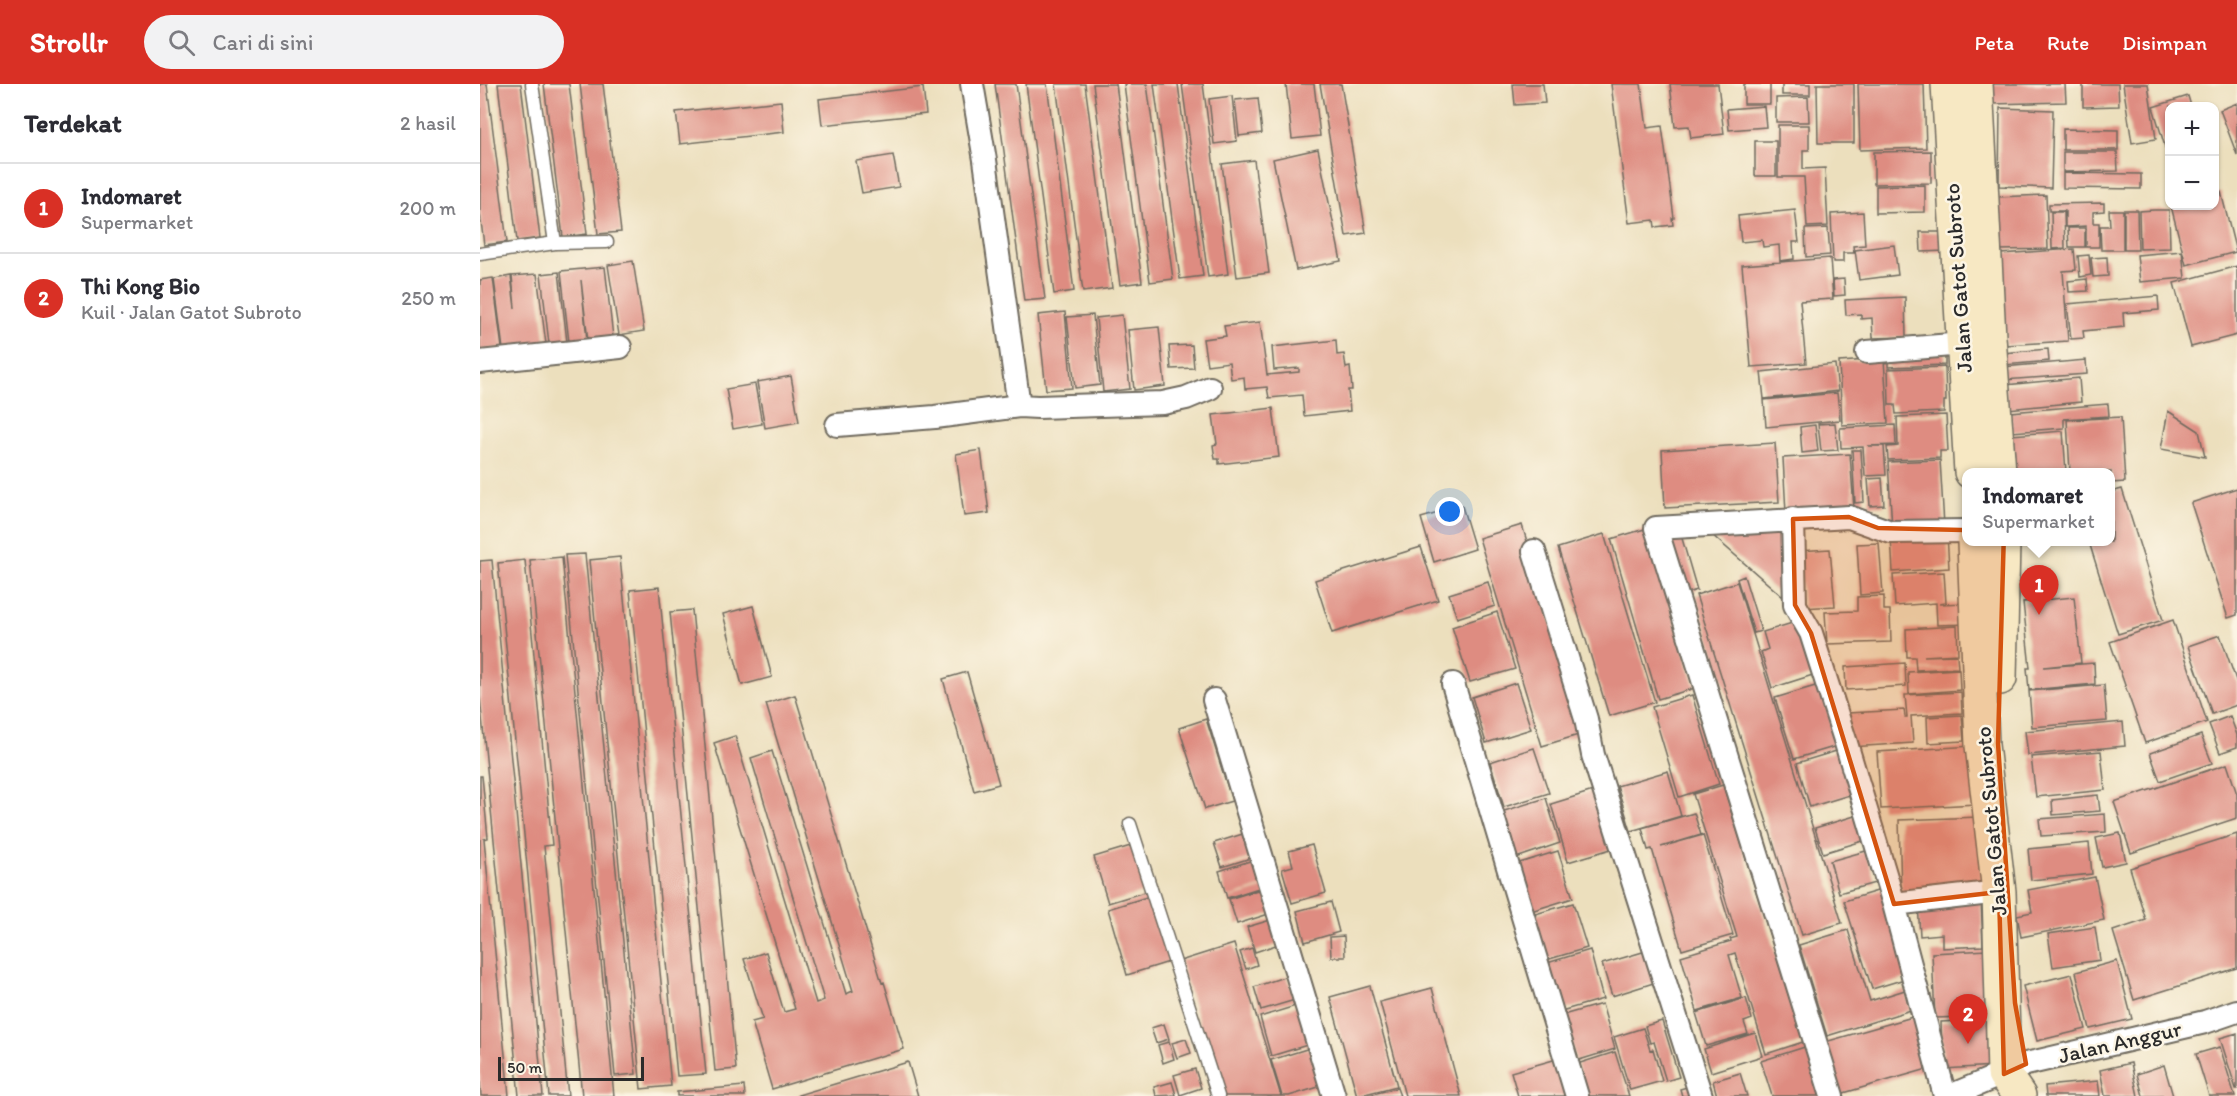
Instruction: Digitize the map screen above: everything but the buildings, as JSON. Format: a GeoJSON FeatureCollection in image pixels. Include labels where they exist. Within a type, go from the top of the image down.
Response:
{"type":"FeatureCollection","features":[{"type":"Feature","properties":{"kind":"main road","name":"Jalan Gatot Subroto"},"geometry":{"type":"LineString","coordinates":[[1948,84],[1971,468]]}},
{"type":"Feature","properties":{"kind":"main road"},"geometry":{"type":"LineString","coordinates":[[1976,84],[1989,337],[1999,468]]}},
{"type":"Feature","properties":{"kind":"main road","name":"Jalan Gatot Subroto"},"geometry":{"type":"LineString","coordinates":[[1974,546],[2000,892],[2017,1082]]}},
{"type":"Feature","properties":{"kind":"main road"},"geometry":{"type":"LineString","coordinates":[[2003,546],[1990,744],[2015,1003],[2017,1082]]}},
{"type":"Feature","properties":{"kind":"street"},"geometry":{"type":"LineString","coordinates":[[972,84],[987,172],[1019,406]]}},
{"type":"Feature","properties":{"kind":"street"},"geometry":{"type":"LineString","coordinates":[[1867,352],[1963,344]]}},
{"type":"Feature","properties":{"kind":"street"},"geometry":{"type":"LineString","coordinates":[[480,362],[620,347]]}},
{"type":"Feature","properties":{"kind":"street"},"geometry":{"type":"LineString","coordinates":[[837,425],[935,417],[1019,406],[1163,403],[1186,398],[1210,388]]}},
{"type":"Feature","properties":{"kind":"street"},"geometry":{"type":"LineString","coordinates":[[1832,1096],[1656,528],[1849,517],[1890,532],[1962,531]]}},
{"type":"Feature","properties":{"kind":"street"},"geometry":{"type":"LineString","coordinates":[[1793,519],[1795,605],[1811,633],[1894,904],[1945,1096]]}},
{"type":"Feature","properties":{"kind":"street"},"geometry":{"type":"LineString","coordinates":[[1534,551],[1586,718],[1593,755],[1701,1096]]}},
{"type":"Feature","properties":{"kind":"street"},"geometry":{"type":"LineString","coordinates":[[1453,684],[1577,1096]]}},
{"type":"Feature","properties":{"kind":"street"},"geometry":{"type":"LineString","coordinates":[[1214,700],[1334,1096]]}},
{"type":"Feature","properties":{"kind":"street"},"geometry":{"type":"LineString","coordinates":[[1894,904],[2000,892]]}},
{"type":"Feature","properties":{"kind":"street","name":"Jalan Anggur"},"geometry":{"type":"LineString","coordinates":[[1950,1096],[2017,1082],[2237,1011]]}},
{"type":"Feature","properties":{"kind":"lane"},"geometry":{"type":"LineString","coordinates":[[532,84],[555,243]]}},
{"type":"Feature","properties":{"kind":"lane"},"geometry":{"type":"LineString","coordinates":[[480,254],[555,243],[607,242]]}},
{"type":"Feature","properties":{"kind":"lane"},"geometry":{"type":"LineString","coordinates":[[1130,824],[1218,1096]]}},
{"type":"Feature","properties":{"kind":"highlighted area"},"geometry":{"type":"Polygon","coordinates":[[[1849,517],[1878,528],[2004,531],[1998,743],[2015,1003],[2026,1064],[2004,1074],[1999,892],[1894,904],[1811,633],[1795,605],[1793,519],[1849,517]]]}},
{"type":"Feature","properties":{"kind":"place","name":"Indomaret"},"geometry":{"type":"Point","coordinates":[2039,615]}},
{"type":"Feature","properties":{"kind":"place","name":"Thi Kong Bio"},"geometry":{"type":"Point","coordinates":[1968,1044]}}]}
